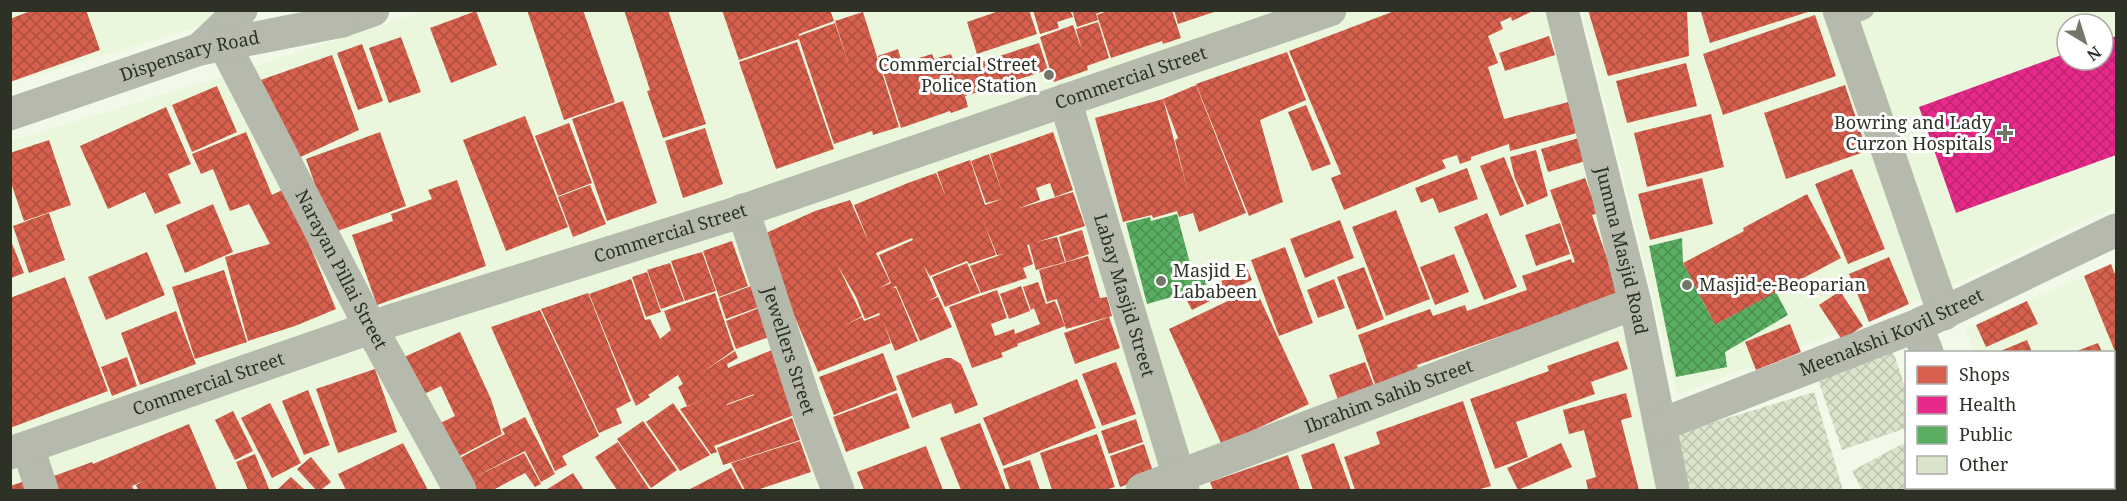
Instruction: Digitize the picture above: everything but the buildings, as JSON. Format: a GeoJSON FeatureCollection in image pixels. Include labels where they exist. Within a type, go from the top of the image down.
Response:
{"type":"FeatureCollection","features":[{"type":"Feature","properties":{"kind":"street"},"geometry":{"type":"LineString","coordinates":[[212,47],[241,10]]}},
{"type":"Feature","properties":{"kind":"street","name":"Dispensary Road"},"geometry":{"type":"LineString","coordinates":[[10,114],[212,47],[373,10]]}},
{"type":"Feature","properties":{"kind":"street","name":"Commercial Street"},"geometry":{"type":"LineString","coordinates":[[19,451],[372,328],[743,210],[1330,10]]}},
{"type":"Feature","properties":{"kind":"street","name":"Jumma Masjid Road"},"geometry":{"type":"LineString","coordinates":[[1562,10],[1635,303],[1673,490]]}},
{"type":"Feature","properties":{"kind":"street"},"geometry":{"type":"LineString","coordinates":[[1849,13],[1929,331]]}},
{"type":"Feature","properties":{"kind":"street","name":"Narayan Pillai Street"},"geometry":{"type":"LineString","coordinates":[[212,47],[372,328],[460,490]]}},
{"type":"Feature","properties":{"kind":"street","name":"Labay Masjid Street"},"geometry":{"type":"LineString","coordinates":[[1065,100],[1181,484]]}},
{"type":"Feature","properties":{"kind":"street","name":"Jewellers Street"},"geometry":{"type":"LineString","coordinates":[[743,210],[807,408],[838,490]]}},
{"type":"Feature","properties":{"kind":"street","name":"Meenakshi Kovil Street"},"geometry":{"type":"LineString","coordinates":[[1660,425],[1929,331],[2116,230]]}},
{"type":"Feature","properties":{"kind":"street","name":"Ibrahim Sahib Street"},"geometry":{"type":"LineString","coordinates":[[1142,490],[1181,484],[1635,303]]}},
{"type":"Feature","properties":{"kind":"street"},"geometry":{"type":"LineString","coordinates":[[19,451],[42,490]]}},
{"type":"Feature","properties":{"kind":"shaded area"},"geometry":{"type":"Polygon","coordinates":[[[19,10],[221,11],[208,24],[11,83],[10,13],[19,10]]]}},
{"type":"Feature","properties":{"kind":"shaded area"},"geometry":{"type":"Polygon","coordinates":[[[427,10],[1549,11],[1628,298],[1658,490],[11,490],[11,141],[221,77],[427,10]]]}},
{"type":"Feature","properties":{"kind":"shaded area"},"geometry":{"type":"Polygon","coordinates":[[[1582,11],[1827,11],[1929,297],[1677,395],[1582,11]]]}},
{"type":"Feature","properties":{"kind":"shaded area","name":"Bowring and Lady Curzon Hospitals"},"geometry":{"type":"Polygon","coordinates":[[[1851,11],[2116,11],[2116,207],[1949,287],[1851,11]]]}},
{"type":"Feature","properties":{"kind":"shaded area"},"geometry":{"type":"Polygon","coordinates":[[[2116,262],[2116,490],[1992,489],[2115,489],[2115,351],[1975,351],[1965,328],[2116,262]]]}},
{"type":"Feature","properties":{"kind":"place","name":"Commercial Street Police Station"},"geometry":{"type":"Point","coordinates":[1049,75]}},
{"type":"Feature","properties":{"kind":"place","name":"Bowring and Lady Curzon Hospitals"},"geometry":{"type":"Point","coordinates":[2005,133]}},
{"type":"Feature","properties":{"kind":"place","name":"Masjid E Lababeen"},"geometry":{"type":"Point","coordinates":[1161,281]}},
{"type":"Feature","properties":{"kind":"place","name":"Masjid-e-Beoparian"},"geometry":{"type":"Point","coordinates":[1687,285]}}]}
